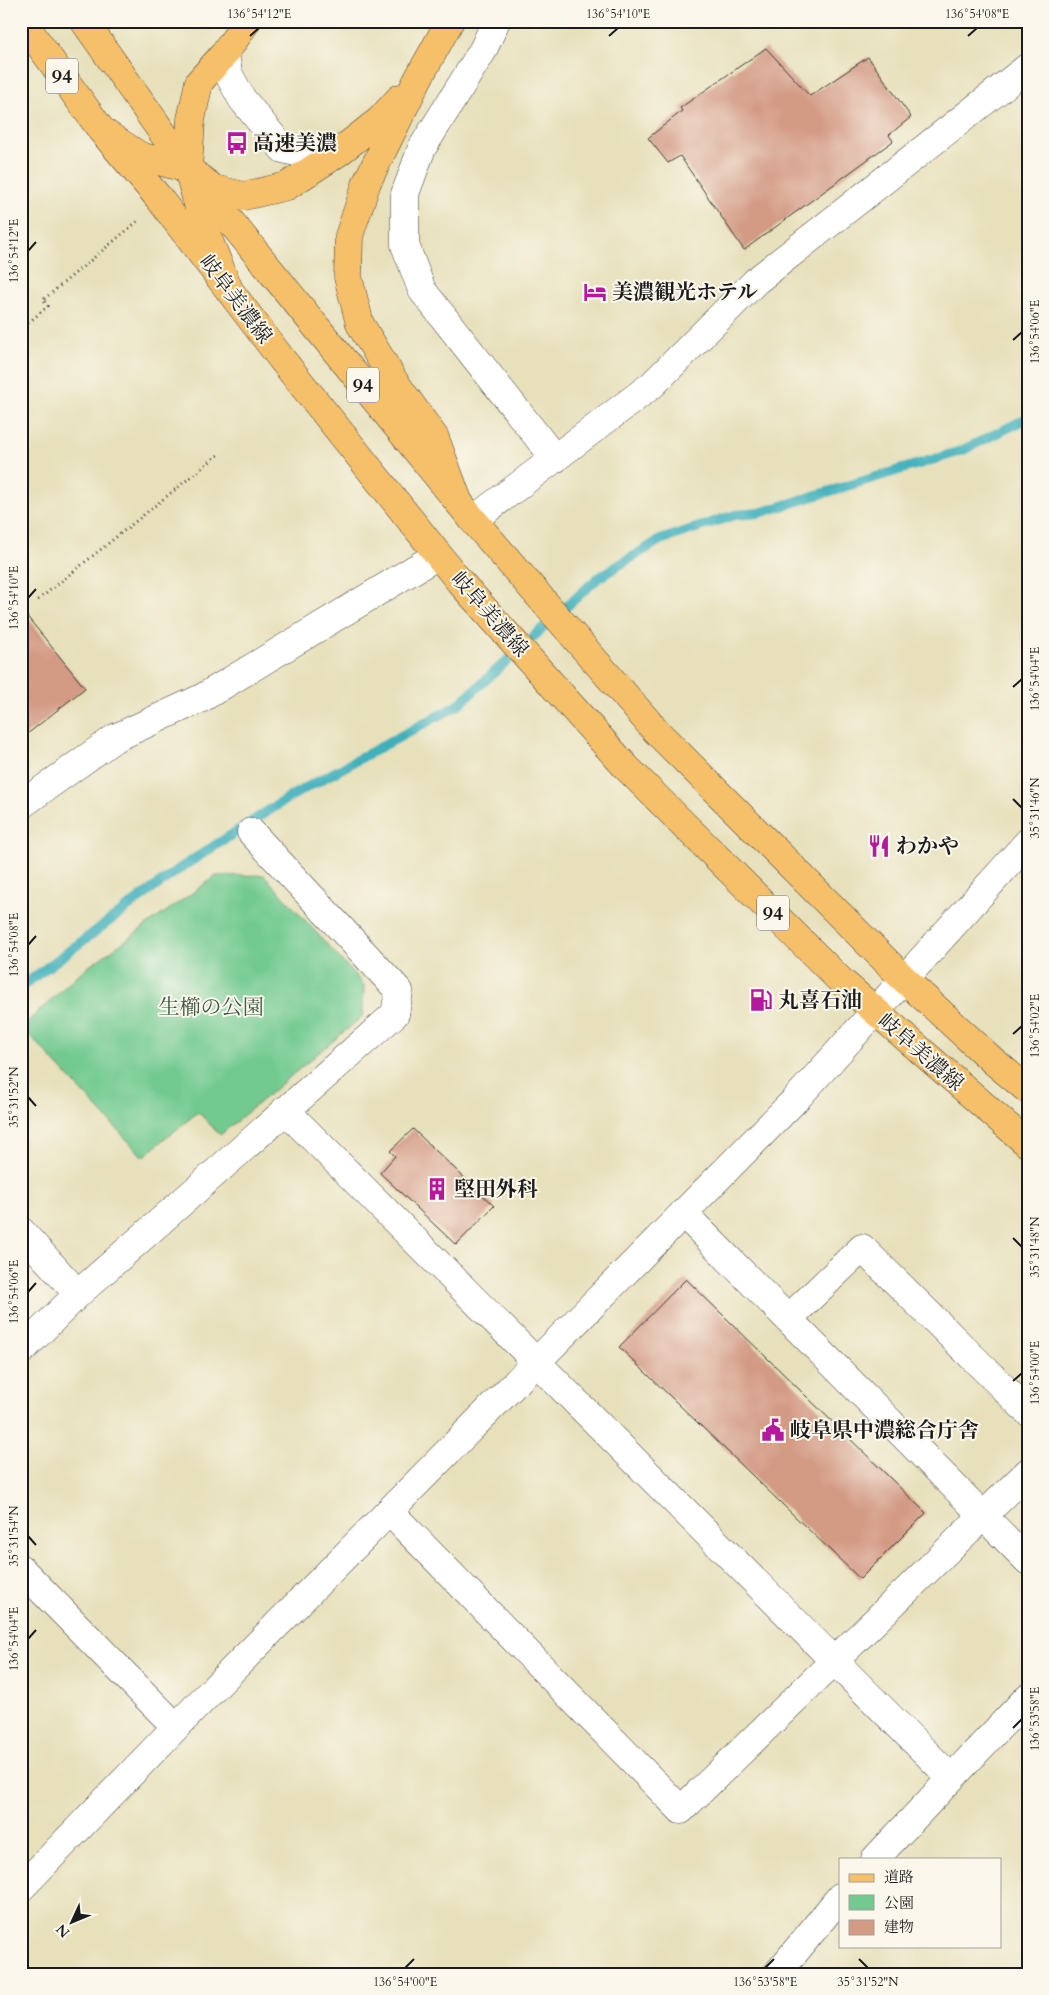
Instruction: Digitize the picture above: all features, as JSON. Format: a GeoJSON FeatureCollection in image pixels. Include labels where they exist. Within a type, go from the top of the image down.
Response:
{"type":"FeatureCollection","features":[{"type":"Feature","properties":{"kind":"main road","name":"岐阜美濃線"},"geometry":{"type":"LineString","coordinates":[[22,21],[102,131],[158,197],[284,362],[438,555],[534,665],[626,767],[841,981],[1028,1144]]}},
{"type":"Feature","properties":{"kind":"main road","name":"岐阜美濃線"},"geometry":{"type":"LineString","coordinates":[[84,21],[188,169],[466,512],[656,731],[904,979],[992,1060],[1028,1090]]}},
{"type":"Feature","properties":{"kind":"main road"},"geometry":{"type":"LineString","coordinates":[[228,287],[207,236],[188,169],[192,120],[199,82],[225,53],[247,21]]}},
{"type":"Feature","properties":{"kind":"main road"},"geometry":{"type":"LineString","coordinates":[[450,21],[418,79],[367,182],[349,236],[348,277],[360,324],[394,381],[435,438],[466,512]]}},
{"type":"Feature","properties":{"kind":"main road"},"geometry":{"type":"LineString","coordinates":[[102,131],[140,156],[188,169],[214,189],[244,196],[286,186],[327,160],[380,120],[418,79]]}},
{"type":"Feature","properties":{"kind":"street"},"geometry":{"type":"LineString","coordinates":[[496,21],[483,50],[422,148],[405,194],[405,245],[422,290],[555,459]]}},
{"type":"Feature","properties":{"kind":"street"},"geometry":{"type":"LineString","coordinates":[[225,53],[228,73],[242,99],[283,149],[327,160]]}},
{"type":"Feature","properties":{"kind":"street"},"geometry":{"type":"LineString","coordinates":[[466,512],[555,459],[652,386],[756,281],[1028,66]]}},
{"type":"Feature","properties":{"kind":"street"},"geometry":{"type":"LineString","coordinates":[[21,805],[115,738],[202,698],[438,555]]}},
{"type":"Feature","properties":{"kind":"street"},"geometry":{"type":"LineString","coordinates":[[21,1351],[78,1294],[395,1014],[399,991],[251,832]]}},
{"type":"Feature","properties":{"kind":"street"},"geometry":{"type":"LineString","coordinates":[[21,1888],[176,1726],[796,1099],[1028,842]]}},
{"type":"Feature","properties":{"kind":"street"},"geometry":{"type":"LineString","coordinates":[[285,1110],[950,1777]]}},
{"type":"Feature","properties":{"kind":"street"},"geometry":{"type":"LineString","coordinates":[[683,1213],[1028,1561]]}},
{"type":"Feature","properties":{"kind":"street"},"geometry":{"type":"LineString","coordinates":[[21,1231],[78,1294]]}},
{"type":"Feature","properties":{"kind":"street"},"geometry":{"type":"LineString","coordinates":[[788,1319],[862,1248],[1028,1412]]}},
{"type":"Feature","properties":{"kind":"street"},"geometry":{"type":"LineString","coordinates":[[389,1511],[681,1810],[984,1517],[1028,1472]]}},
{"type":"Feature","properties":{"kind":"street"},"geometry":{"type":"LineString","coordinates":[[22,1570],[176,1726]]}},
{"type":"Feature","properties":{"kind":"street"},"geometry":{"type":"LineString","coordinates":[[876,1858],[950,1777],[1028,1697]]}},
{"type":"Feature","properties":{"kind":"street"},"geometry":{"type":"LineString","coordinates":[[777,1974],[839,1898]]}},
{"type":"Feature","properties":{"kind":"path"},"geometry":{"type":"LineString","coordinates":[[21,328],[48,306],[43,300],[138,222]]}},
{"type":"Feature","properties":{"kind":"path"},"geometry":{"type":"LineString","coordinates":[[38,600],[218,454]]}},
{"type":"Feature","properties":{"kind":"green space","name":"生櫛の公園"},"geometry":{"type":"Polygon","coordinates":[[[264,875],[364,985],[363,1016],[220,1135],[198,1112],[143,1157],[22,1027],[81,972],[216,876],[264,875]]]}},
{"type":"Feature","properties":{"kind":"building","name":"美濃観光ホテル"},"geometry":{"type":"Polygon","coordinates":[[[766,48],[810,96],[868,57],[911,117],[889,135],[893,141],[744,250],[680,156],[668,163],[648,138],[682,111],[680,108],[766,48]]]}},
{"type":"Feature","properties":{"kind":"building"},"geometry":{"type":"Polygon","coordinates":[[[21,609],[85,688],[21,739],[21,609]]]}},
{"type":"Feature","properties":{"kind":"building","name":"堅田外科"},"geometry":{"type":"Polygon","coordinates":[[[413,1129],[494,1206],[456,1245],[380,1173],[395,1156],[390,1151],[413,1129]]]}},
{"type":"Feature","properties":{"kind":"building","name":"岐阜県中濃総合庁舎"},"geometry":{"type":"Polygon","coordinates":[[[686,1279],[926,1513],[860,1579],[619,1347],[686,1279]]]}},
{"type":"Feature","properties":{"kind":"waterway"},"geometry":{"type":"LineString","coordinates":[[21,987],[179,869],[291,796],[458,705],[598,578],[660,540],[735,515],[759,513],[961,451],[1028,418]]}},
{"type":"Feature","properties":{"kind":"place","name":"高速美濃"},"geometry":{"type":"Point","coordinates":[237,143]}},
{"type":"Feature","properties":{"kind":"place","name":"美濃観光ホテル"},"geometry":{"type":"Point","coordinates":[595,292]}},
{"type":"Feature","properties":{"kind":"place","name":"わかや"},"geometry":{"type":"Point","coordinates":[879,846]}},
{"type":"Feature","properties":{"kind":"place","name":"丸喜石油"},"geometry":{"type":"Point","coordinates":[761,1000]}},
{"type":"Feature","properties":{"kind":"place","name":"堅田外科"},"geometry":{"type":"Point","coordinates":[437,1189]}},
{"type":"Feature","properties":{"kind":"place","name":"岐阜県中濃総合庁舎"},"geometry":{"type":"Point","coordinates":[773,1430]}}]}
